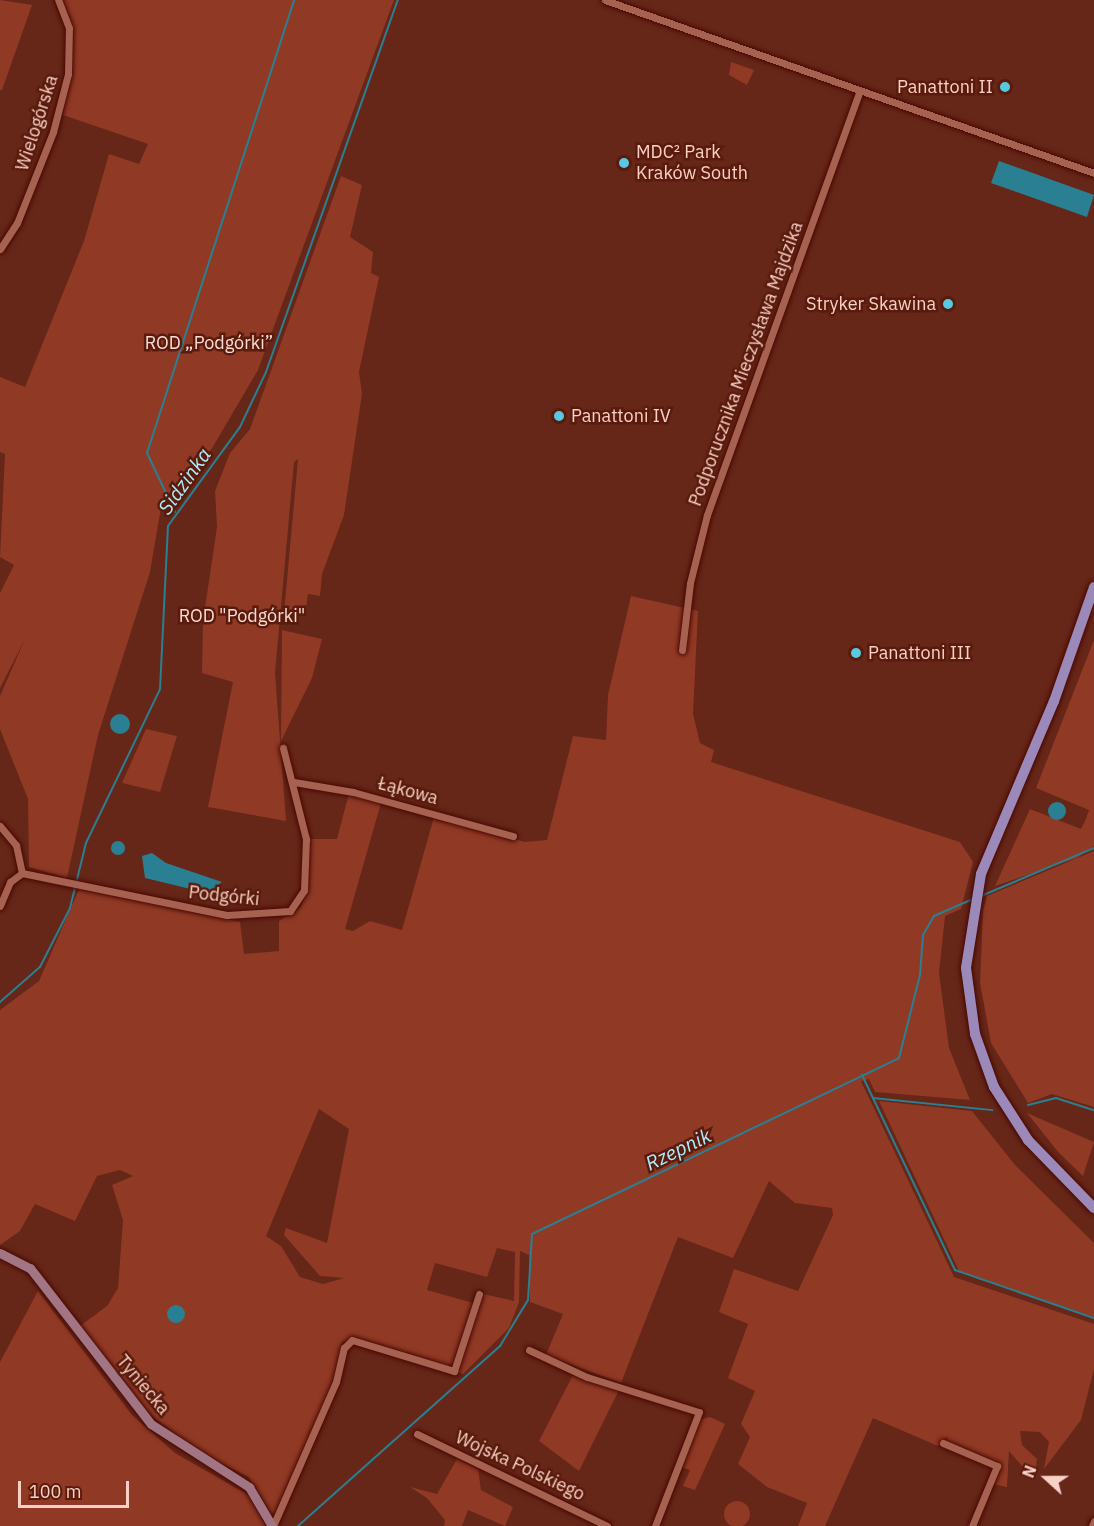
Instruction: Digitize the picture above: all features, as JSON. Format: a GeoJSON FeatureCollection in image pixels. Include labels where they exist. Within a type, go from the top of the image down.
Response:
{"type":"FeatureCollection","features":[{"type":"Feature","properties":{"kind":"main road"},"geometry":{"type":"LineString","coordinates":[[1094,587],[1058,690],[977,886],[972,910],[968,997],[987,1071],[1028,1140],[1094,1208]]}},
{"type":"Feature","properties":{"kind":"street","name":"Wielogórska"},"geometry":{"type":"LineString","coordinates":[[0,249],[26,203],[66,83],[69,28],[58,0]]}},
{"type":"Feature","properties":{"kind":"street"},"geometry":{"type":"LineString","coordinates":[[605,0],[859,93],[1094,173]]}},
{"type":"Feature","properties":{"kind":"street","name":"Podporucznika Mieczysława Majdzika"},"geometry":{"type":"LineString","coordinates":[[682,650],[690,583],[707,515],[859,93]]}},
{"type":"Feature","properties":{"kind":"street","name":"Podgórki"},"geometry":{"type":"LineString","coordinates":[[22,873],[227,915],[290,911],[304,890],[306,863],[294,782],[283,748]]}},
{"type":"Feature","properties":{"kind":"street","name":"Łąkowa"},"geometry":{"type":"LineString","coordinates":[[294,782],[353,792],[513,836]]}},
{"type":"Feature","properties":{"kind":"street"},"geometry":{"type":"LineString","coordinates":[[0,826],[16,845],[22,873],[10,882],[0,906]]}},
{"type":"Feature","properties":{"kind":"street","name":"Tyniecka"},"geometry":{"type":"LineString","coordinates":[[0,1253],[30,1268],[151,1424],[249,1487],[272,1526]]}},
{"type":"Feature","properties":{"kind":"street","name":"Tyniecka"},"geometry":{"type":"LineString","coordinates":[[272,1526],[336,1382],[344,1347],[352,1340],[454,1371],[479,1294]]}},
{"type":"Feature","properties":{"kind":"street"},"geometry":{"type":"LineString","coordinates":[[529,1350],[587,1377],[699,1412],[655,1526]]}},
{"type":"Feature","properties":{"kind":"street","name":"Wojska Polskiego"},"geometry":{"type":"LineString","coordinates":[[417,1434],[607,1526]]}},
{"type":"Feature","properties":{"kind":"street"},"geometry":{"type":"LineString","coordinates":[[943,1443],[997,1466],[972,1526]]}},
{"type":"Feature","properties":{"kind":"street"},"geometry":{"type":"LineString","coordinates":[[1092,1526],[1094,1521]]}},
{"type":"Feature","properties":{"kind":"green space"},"geometry":{"type":"Polygon","coordinates":[[[0,0],[32,5],[2,90],[0,90],[0,0]]]}},
{"type":"Feature","properties":{"kind":"green space","name":"ROD „Podgórki”"},"geometry":{"type":"Polygon","coordinates":[[[62,0],[394,0],[258,370],[198,472],[189,470],[162,502],[150,572],[98,735],[67,878],[29,867],[28,799],[0,729],[0,696],[25,639],[0,688],[0,593],[14,565],[0,557],[5,454],[0,452],[0,377],[25,387],[84,241],[109,154],[139,164],[148,144],[63,115],[72,53],[72,27],[62,0]]]}},
{"type":"Feature","properties":{"kind":"green space"},"geometry":{"type":"Polygon","coordinates":[[[731,62],[754,70],[747,85],[729,75],[731,62]]]}},
{"type":"Feature","properties":{"kind":"green space","name":"ROD \"Podgórki\""},"geometry":{"type":"Polygon","coordinates":[[[341,176],[362,185],[350,237],[373,252],[371,273],[379,277],[359,372],[362,394],[344,515],[322,574],[320,596],[308,594],[305,615],[284,613],[298,459],[294,462],[275,673],[286,821],[208,807],[233,682],[202,673],[203,621],[217,527],[215,491],[230,453],[250,429],[341,176]]]}},
{"type":"Feature","properties":{"kind":"green space"},"geometry":{"type":"Polygon","coordinates":[[[631,596],[698,611],[693,714],[700,743],[714,750],[711,762],[960,842],[973,862],[961,909],[945,916],[939,973],[949,1048],[970,1100],[875,1092],[869,1079],[861,1081],[954,1277],[1094,1324],[1094,1369],[1081,1420],[1044,1469],[1049,1442],[1040,1432],[1020,1431],[1022,1445],[1037,1459],[1034,1480],[1009,1451],[1007,1487],[987,1483],[992,1468],[943,1448],[948,1436],[938,1446],[873,1418],[825,1526],[798,1526],[807,1503],[767,1487],[738,1464],[750,1437],[741,1424],[755,1391],[728,1378],[748,1324],[719,1312],[734,1269],[798,1291],[833,1215],[832,1208],[795,1203],[769,1181],[733,1258],[678,1237],[621,1383],[546,1355],[563,1314],[530,1302],[529,1255],[520,1251],[519,1302],[509,1328],[463,1374],[351,1339],[342,1342],[333,1385],[273,1522],[249,1477],[199,1452],[146,1411],[80,1326],[107,1306],[118,1288],[123,1220],[112,1185],[133,1176],[120,1170],[97,1176],[75,1221],[35,1204],[20,1231],[0,1245],[0,1010],[39,981],[80,887],[240,922],[244,954],[279,951],[279,921],[300,908],[304,899],[308,839],[337,839],[349,793],[381,803],[345,929],[353,931],[370,921],[402,930],[434,817],[525,842],[547,840],[573,736],[606,740],[608,695],[631,596]],[[319,1109],[266,1236],[281,1246],[300,1277],[323,1284],[344,1278],[320,1276],[284,1235],[286,1228],[327,1243],[349,1129],[319,1109]],[[497,1248],[487,1277],[435,1263],[427,1290],[480,1305],[483,1294],[514,1301],[515,1252],[497,1248]]]}},
{"type":"Feature","properties":{"kind":"green space"},"geometry":{"type":"Polygon","coordinates":[[[282,630],[322,639],[312,678],[281,741],[282,630]]]}},
{"type":"Feature","properties":{"kind":"green space"},"geometry":{"type":"Polygon","coordinates":[[[1094,640],[1094,846],[1077,858],[995,886],[1030,809],[1081,829],[1085,821],[1089,810],[1036,788],[1094,640]]]}},
{"type":"Feature","properties":{"kind":"green space"},"geometry":{"type":"Polygon","coordinates":[[[146,729],[177,736],[160,792],[122,783],[146,729]]]}},
{"type":"Feature","properties":{"kind":"green space"},"geometry":{"type":"Polygon","coordinates":[[[1094,851],[1094,1107],[1052,1094],[1028,1103],[991,1043],[980,983],[983,911],[987,896],[1094,851]]]}},
{"type":"Feature","properties":{"kind":"green space"},"geometry":{"type":"Polygon","coordinates":[[[879,1101],[972,1111],[1015,1165],[1094,1243],[1094,1317],[959,1271],[879,1101]]]}},
{"type":"Feature","properties":{"kind":"green space"},"geometry":{"type":"Polygon","coordinates":[[[1027,1113],[1094,1142],[1083,1176],[1059,1153],[1027,1113]]]}},
{"type":"Feature","properties":{"kind":"green space"},"geometry":{"type":"Polygon","coordinates":[[[38,1291],[132,1415],[175,1453],[250,1496],[266,1526],[0,1526],[0,1362],[38,1291]]]}},
{"type":"Feature","properties":{"kind":"green space"},"geometry":{"type":"Polygon","coordinates":[[[574,1373],[620,1388],[579,1471],[539,1441],[574,1373]]]}},
{"type":"Feature","properties":{"kind":"green space"},"geometry":{"type":"Polygon","coordinates":[[[710,1417],[725,1424],[695,1490],[683,1486],[690,1470],[679,1466],[699,1420],[710,1417]]]}},
{"type":"Feature","properties":{"kind":"green space"},"geometry":{"type":"Polygon","coordinates":[[[457,1459],[478,1469],[481,1490],[513,1507],[505,1526],[468,1510],[462,1526],[444,1526],[445,1520],[427,1498],[410,1487],[437,1494],[457,1459]]]}},
{"type":"Feature","properties":{"kind":"green space"},"geometry":{"type":"Polygon","coordinates":[[[737,1501],[746,1505],[750,1514],[746,1523],[737,1527],[728,1523],[724,1514],[728,1505],[737,1501]]]}},
{"type":"Feature","properties":{"kind":"water"},"geometry":{"type":"Polygon","coordinates":[[[999,161],[1094,195],[1087,217],[991,183],[999,161]]]}},
{"type":"Feature","properties":{"kind":"water"},"geometry":{"type":"Polygon","coordinates":[[[116,714],[124,714],[130,720],[130,728],[124,734],[116,734],[110,728],[110,720],[116,714]]]}},
{"type":"Feature","properties":{"kind":"water"},"geometry":{"type":"Polygon","coordinates":[[[1057,802],[1063,805],[1066,811],[1063,817],[1057,820],[1051,817],[1048,811],[1051,805],[1057,802]]]}},
{"type":"Feature","properties":{"kind":"water"},"geometry":{"type":"Polygon","coordinates":[[[115,841],[121,841],[125,848],[121,855],[115,855],[111,851],[111,845],[115,841]]]}},
{"type":"Feature","properties":{"kind":"water"},"geometry":{"type":"Polygon","coordinates":[[[152,853],[166,863],[222,882],[207,893],[145,878],[142,856],[152,853]]]}},
{"type":"Feature","properties":{"kind":"water"},"geometry":{"type":"Polygon","coordinates":[[[176,1305],[182,1308],[185,1314],[182,1320],[176,1323],[170,1320],[167,1314],[170,1308],[176,1305]]]}},
{"type":"Feature","properties":{"kind":"waterway"},"geometry":{"type":"LineString","coordinates":[[175,512],[147,453],[294,0]]}},
{"type":"Feature","properties":{"kind":"waterway","name":"Sidzinka"},"geometry":{"type":"LineString","coordinates":[[0,1002],[40,967],[70,908],[86,843],[160,689],[168,526],[240,427],[266,372],[398,0]]}},
{"type":"Feature","properties":{"kind":"waterway","name":"Rzepnik"},"geometry":{"type":"LineString","coordinates":[[981,896],[1094,848]]}},
{"type":"Feature","properties":{"kind":"waterway","name":"Rzepnik"},"geometry":{"type":"LineString","coordinates":[[298,1526],[500,1346],[528,1300],[532,1234],[899,1058],[920,975],[923,935],[934,916],[973,899]]}},
{"type":"Feature","properties":{"kind":"waterway"},"geometry":{"type":"LineString","coordinates":[[862,1075],[955,1270],[1094,1318]]}},
{"type":"Feature","properties":{"kind":"waterway"},"geometry":{"type":"LineString","coordinates":[[873,1098],[992,1110]]}},
{"type":"Feature","properties":{"kind":"waterway"},"geometry":{"type":"LineString","coordinates":[[1028,1105],[1056,1098],[1094,1110]]}},
{"type":"Feature","properties":{"kind":"place","name":"Panattoni II"},"geometry":{"type":"Point","coordinates":[1005,87]}},
{"type":"Feature","properties":{"kind":"place","name":"MDC² Park Kraków South"},"geometry":{"type":"Point","coordinates":[624,163]}},
{"type":"Feature","properties":{"kind":"place","name":"Stryker Skawina"},"geometry":{"type":"Point","coordinates":[948,304]}},
{"type":"Feature","properties":{"kind":"place","name":"Panattoni IV"},"geometry":{"type":"Point","coordinates":[559,416]}},
{"type":"Feature","properties":{"kind":"place","name":"Panattoni III"},"geometry":{"type":"Point","coordinates":[856,653]}}]}
